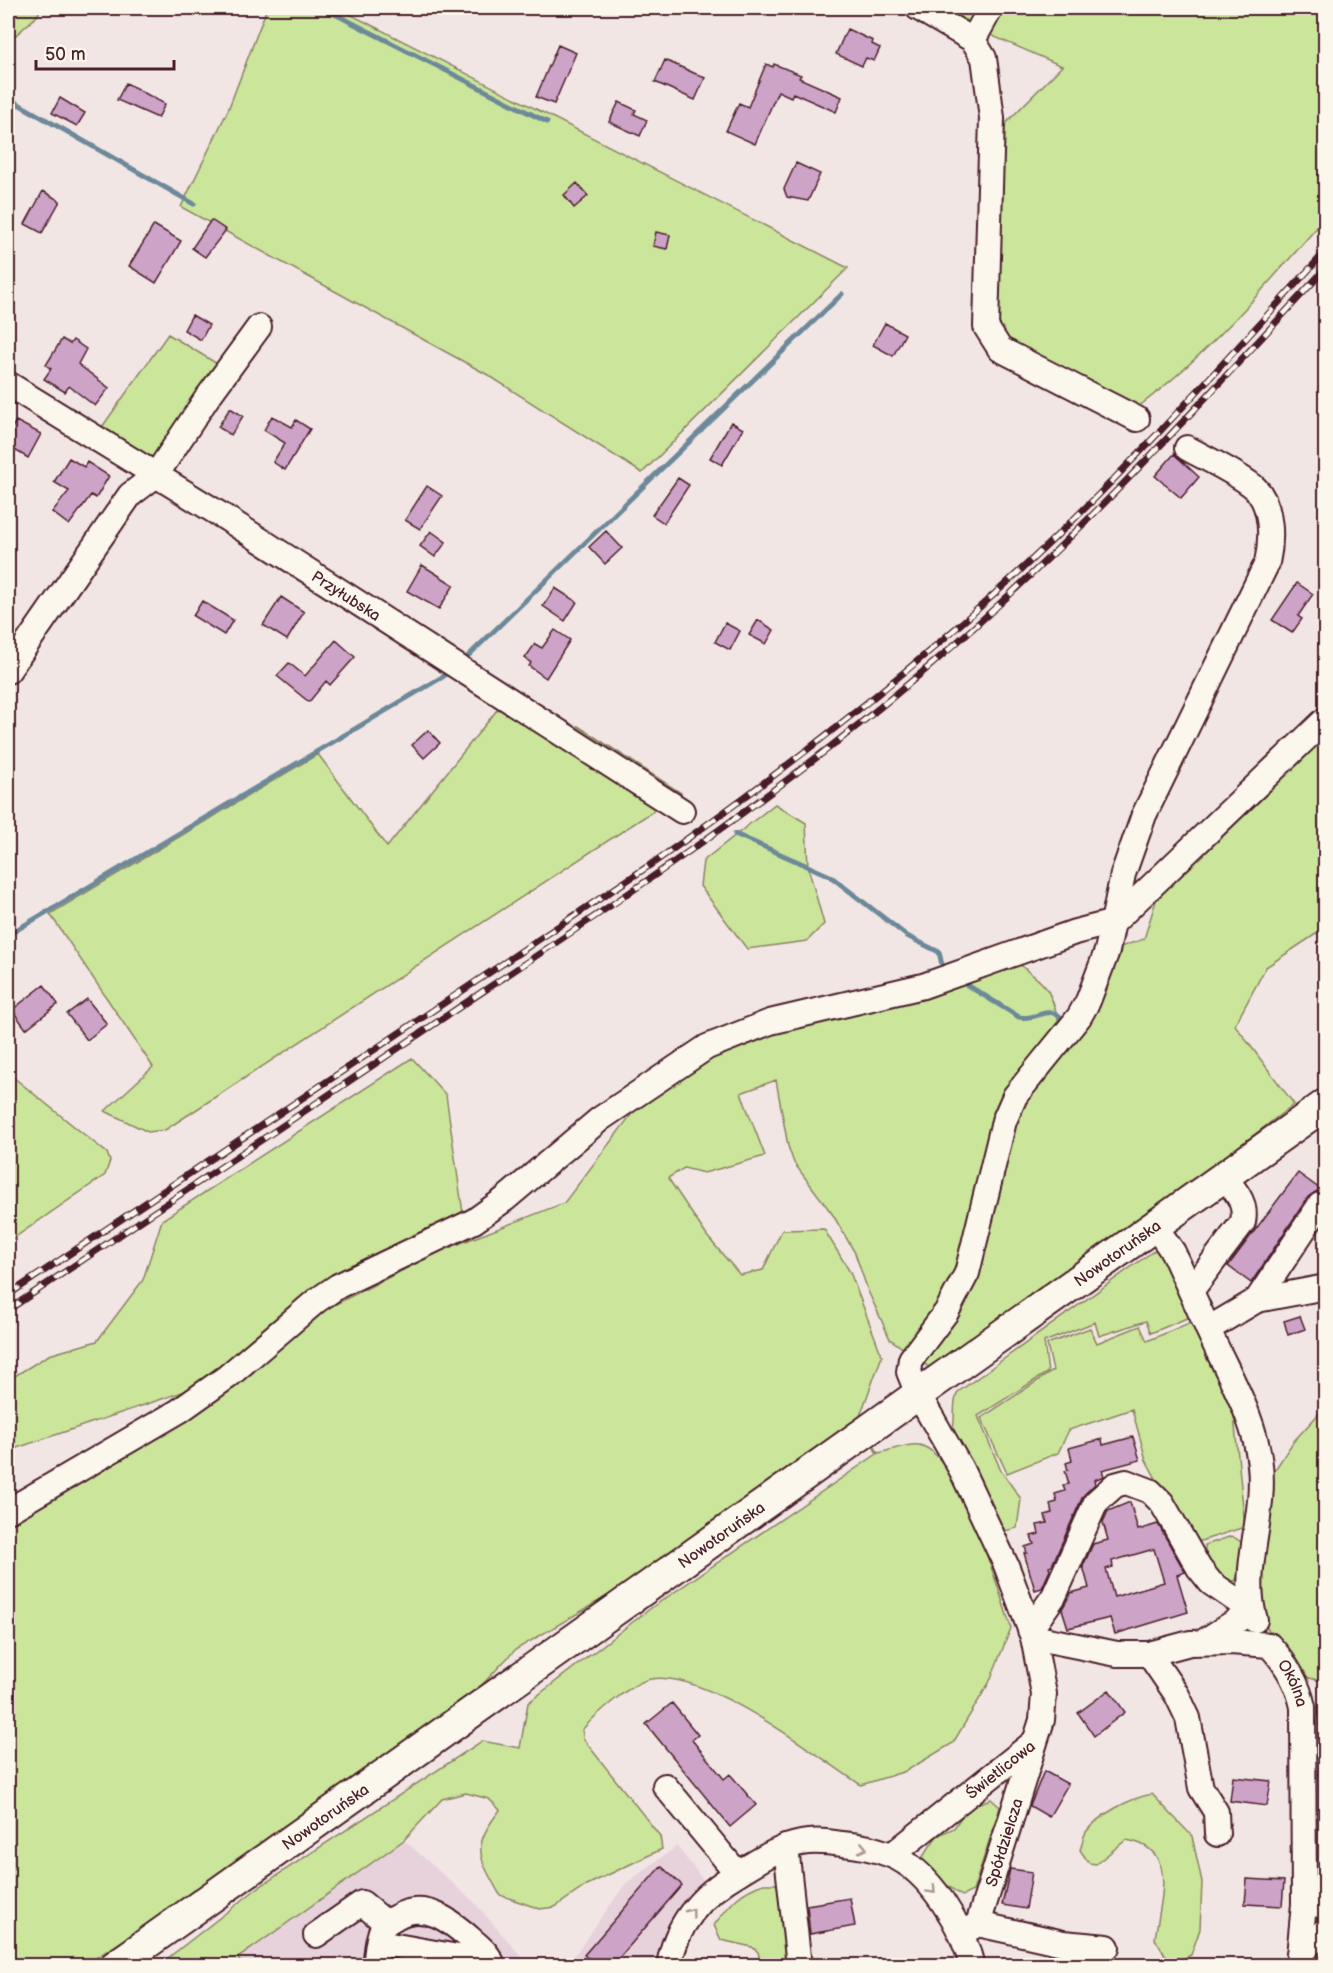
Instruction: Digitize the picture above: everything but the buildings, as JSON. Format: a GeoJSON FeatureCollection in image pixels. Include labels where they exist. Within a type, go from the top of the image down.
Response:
{"type":"FeatureCollection","features":[{"type":"Feature","properties":{"kind":"main road","name":"Nowotoruńska"},"geometry":{"type":"LineString","coordinates":[[115,1965],[1326,1104]]}},
{"type":"Feature","properties":{"kind":"street"},"geometry":{"type":"LineString","coordinates":[[922,8],[973,40],[984,58],[992,118],[986,327],[1000,349],[1137,419]]}},
{"type":"Feature","properties":{"kind":"street"},"geometry":{"type":"LineString","coordinates":[[973,40],[991,8]]}},
{"type":"Feature","properties":{"kind":"street"},"geometry":{"type":"LineString","coordinates":[[8,671],[130,495],[156,475],[207,398],[259,327]]}},
{"type":"Feature","properties":{"kind":"street","name":"Przyłubska"},"geometry":{"type":"LineString","coordinates":[[8,384],[156,475],[682,811]]}},
{"type":"Feature","properties":{"kind":"street","name":"Świetlicowa"},"geometry":{"type":"LineString","coordinates":[[892,1855],[1033,1743],[1042,1720],[1044,1694],[1031,1633],[1006,1565],[961,1469],[918,1394],[909,1372],[911,1359],[947,1311],[967,1273],[994,1151],[1015,1096],[1079,1017],[1088,1001],[1107,951],[1126,864],[1144,815],[1267,563],[1270,549],[1267,512],[1255,488],[1187,448]]}},
{"type":"Feature","properties":{"kind":"street"},"geometry":{"type":"LineString","coordinates":[[8,1511],[179,1411],[227,1377],[316,1301],[338,1286],[474,1221],[505,1199],[600,1119],[707,1047],[770,1022],[923,986],[1075,932],[1114,921],[1326,719]]}},
{"type":"Feature","properties":{"kind":"street"},"geometry":{"type":"LineString","coordinates":[[1191,1291],[1242,1222],[1245,1211],[1243,1203],[1224,1176]]}},
{"type":"Feature","properties":{"kind":"street"},"geometry":{"type":"LineString","coordinates":[[1257,1300],[1320,1205]]}},
{"type":"Feature","properties":{"kind":"street"},"geometry":{"type":"LineString","coordinates":[[1155,1226],[1173,1252],[1244,1403],[1260,1465],[1257,1531],[1248,1586],[1256,1623],[1269,1645]]}},
{"type":"Feature","properties":{"kind":"street"},"geometry":{"type":"LineString","coordinates":[[1208,1329],[1257,1300],[1326,1287]]}},
{"type":"Feature","properties":{"kind":"street"},"geometry":{"type":"LineString","coordinates":[[1031,1633],[1054,1596],[1096,1502],[1115,1485],[1126,1482],[1150,1491],[1162,1503],[1199,1568],[1211,1583],[1252,1611]]}},
{"type":"Feature","properties":{"kind":"street"},"geometry":{"type":"LineString","coordinates":[[1203,1642],[1252,1611]]}},
{"type":"Feature","properties":{"kind":"street","name":"Okólna"},"geometry":{"type":"LineString","coordinates":[[1031,1633],[1117,1654],[1149,1654],[1190,1643],[1203,1642],[1269,1645],[1293,1677],[1300,1691],[1303,1707],[1315,1905],[1299,1960]]}},
{"type":"Feature","properties":{"kind":"street"},"geometry":{"type":"LineString","coordinates":[[1149,1654],[1178,1695],[1188,1718],[1195,1766],[1201,1788],[1216,1812],[1217,1834]]}},
{"type":"Feature","properties":{"kind":"street","name":"Spółdzielcza"},"geometry":{"type":"LineString","coordinates":[[970,1928],[1033,1743]]}},
{"type":"Feature","properties":{"kind":"street"},"geometry":{"type":"LineString","coordinates":[[665,1786],[737,1873]]}},
{"type":"Feature","properties":{"kind":"street"},"geometry":{"type":"LineString","coordinates":[[669,1965],[674,1943],[694,1908],[711,1890],[786,1846],[825,1842],[850,1845],[892,1855],[915,1872],[970,1928],[1063,1943],[1107,1947]]}},
{"type":"Feature","properties":{"kind":"street"},"geometry":{"type":"LineString","coordinates":[[786,1846],[799,1965]]}},
{"type":"Feature","properties":{"kind":"street"},"geometry":{"type":"LineString","coordinates":[[316,1935],[362,1904],[380,1944]]}},
{"type":"Feature","properties":{"kind":"street"},"geometry":{"type":"LineString","coordinates":[[380,1944],[405,1912],[417,1910],[443,1916],[489,1956],[492,1964]]}},
{"type":"Feature","properties":{"kind":"street"},"geometry":{"type":"LineString","coordinates":[[970,1928],[972,1965]]}},
{"type":"Feature","properties":{"kind":"street"},"geometry":{"type":"LineString","coordinates":[[1299,1960],[1326,1930]]}},
{"type":"Feature","properties":{"kind":"street"},"geometry":{"type":"LineString","coordinates":[[380,1944],[492,1964]]}},
{"type":"Feature","properties":{"kind":"shaded area"},"geometry":{"type":"Polygon","coordinates":[[[404,1840],[474,1902],[529,1965],[242,1966],[238,1958],[404,1840]]]}},
{"type":"Feature","properties":{"kind":"shaded area"},"geometry":{"type":"Polygon","coordinates":[[[677,1846],[711,1890],[669,1965],[567,1966],[625,1884],[677,1846]]]}},
{"type":"Feature","properties":{"kind":"green space"},"geometry":{"type":"Polygon","coordinates":[[[8,8],[41,8],[37,16],[8,42],[8,8]]]}},
{"type":"Feature","properties":{"kind":"green space"},"geometry":{"type":"Polygon","coordinates":[[[267,8],[338,8],[848,268],[642,473],[488,375],[181,207],[228,110],[267,8]]]}},
{"type":"Feature","properties":{"kind":"green space"},"geometry":{"type":"Polygon","coordinates":[[[937,8],[1325,8],[1325,218],[1213,342],[1138,407],[1007,341],[995,317],[1005,124],[1062,66],[935,11],[937,8]]]}},
{"type":"Feature","properties":{"kind":"green space"},"geometry":{"type":"Polygon","coordinates":[[[168,334],[229,371],[161,473],[97,434],[168,334]]]}},
{"type":"Feature","properties":{"kind":"green space"},"geometry":{"type":"Polygon","coordinates":[[[501,705],[559,740],[578,726],[681,793],[165,1130],[148,1132],[105,1111],[153,1067],[50,914],[318,754],[387,847],[501,705]]]}},
{"type":"Feature","properties":{"kind":"green space"},"geometry":{"type":"Polygon","coordinates":[[[1325,730],[1325,928],[1266,967],[1235,1025],[1294,1104],[1202,1175],[929,1367],[890,1339],[868,1291],[855,1253],[833,1215],[794,1163],[788,1146],[776,1080],[741,1093],[765,1156],[704,1173],[684,1168],[668,1178],[707,1236],[740,1275],[763,1270],[782,1230],[824,1229],[850,1272],[882,1356],[860,1416],[878,1453],[904,1446],[919,1445],[934,1453],[949,1471],[963,1496],[987,1556],[1011,1628],[989,1683],[953,1743],[906,1771],[861,1785],[789,1735],[730,1700],[701,1687],[674,1680],[643,1681],[624,1692],[582,1730],[584,1740],[660,1836],[662,1849],[587,1885],[555,1907],[540,1909],[500,1895],[483,1861],[481,1843],[500,1810],[489,1799],[466,1793],[442,1799],[404,1840],[238,1958],[242,1965],[159,1965],[259,1887],[482,1741],[520,1748],[528,1703],[651,1608],[877,1454],[859,1417],[633,1581],[515,1650],[459,1709],[214,1882],[85,1965],[8,1965],[8,1520],[243,1379],[314,1315],[443,1250],[564,1203],[650,1090],[731,1038],[1015,958],[1049,992],[1061,1029],[994,1120],[969,1213],[987,1183],[995,1151],[1111,950],[1144,939],[1159,891],[1325,730]]]}},
{"type":"Feature","properties":{"kind":"green space"},"geometry":{"type":"Polygon","coordinates":[[[775,804],[806,823],[808,867],[824,924],[807,941],[747,949],[700,886],[703,861],[775,804]]]}},
{"type":"Feature","properties":{"kind":"green space"},"geometry":{"type":"Polygon","coordinates":[[[412,1058],[446,1095],[464,1220],[366,1265],[227,1377],[8,1451],[8,1380],[49,1355],[97,1341],[143,1280],[162,1220],[412,1058]]]}},
{"type":"Feature","properties":{"kind":"green space"},"geometry":{"type":"Polygon","coordinates":[[[8,1073],[107,1153],[110,1161],[105,1175],[8,1242],[8,1073]]]}},
{"type":"Feature","properties":{"kind":"green space"},"geometry":{"type":"Polygon","coordinates":[[[1159,1247],[1194,1315],[1151,1333],[1146,1321],[1099,1336],[1095,1322],[1044,1342],[1048,1372],[978,1416],[1001,1471],[1021,1499],[1017,1528],[1005,1531],[952,1432],[958,1392],[1159,1247]]]}},
{"type":"Feature","properties":{"kind":"green space"},"geometry":{"type":"Polygon","coordinates":[[[1194,1321],[1232,1396],[1245,1527],[1191,1544],[1146,1460],[1132,1409],[1069,1430],[1058,1453],[1007,1473],[981,1418],[1053,1371],[1047,1344],[1090,1328],[1097,1343],[1140,1326],[1147,1341],[1194,1321]]]}},
{"type":"Feature","properties":{"kind":"green space"},"geometry":{"type":"Polygon","coordinates":[[[1325,1407],[1325,1682],[1306,1677],[1260,1619],[1267,1482],[1293,1442],[1325,1407]]]}},
{"type":"Feature","properties":{"kind":"green space"},"geometry":{"type":"Polygon","coordinates":[[[1232,1536],[1241,1542],[1242,1553],[1241,1567],[1235,1581],[1228,1580],[1212,1570],[1205,1552],[1205,1545],[1232,1536]]]}},
{"type":"Feature","properties":{"kind":"green space"},"geometry":{"type":"Polygon","coordinates":[[[1152,1794],[1192,1836],[1202,1882],[1200,1929],[1191,1955],[1177,1961],[1166,1957],[1155,1939],[1163,1878],[1154,1853],[1143,1845],[1126,1840],[1096,1864],[1089,1863],[1080,1850],[1086,1832],[1099,1819],[1125,1803],[1152,1794]]]}},
{"type":"Feature","properties":{"kind":"green space"},"geometry":{"type":"Polygon","coordinates":[[[991,1799],[1000,1807],[973,1891],[962,1896],[936,1877],[922,1858],[937,1836],[954,1828],[968,1807],[991,1799]]]}},
{"type":"Feature","properties":{"kind":"green space"},"geometry":{"type":"Polygon","coordinates":[[[764,1884],[776,1884],[783,1890],[794,1965],[761,1965],[758,1952],[752,1947],[721,1940],[714,1925],[741,1895],[764,1884]]]}},
{"type":"Feature","properties":{"kind":"waterway"},"geometry":{"type":"LineString","coordinates":[[323,8],[547,122]]}},
{"type":"Feature","properties":{"kind":"waterway"},"geometry":{"type":"LineString","coordinates":[[8,98],[194,204]]}},
{"type":"Feature","properties":{"kind":"waterway"},"geometry":{"type":"LineString","coordinates":[[466,658],[842,294]]}},
{"type":"Feature","properties":{"kind":"waterway"},"geometry":{"type":"LineString","coordinates":[[8,935],[444,676]]}},
{"type":"Feature","properties":{"kind":"waterway"},"geometry":{"type":"LineString","coordinates":[[735,834],[830,876],[907,936],[939,952],[942,965],[948,970]]}},
{"type":"Feature","properties":{"kind":"waterway"},"geometry":{"type":"LineString","coordinates":[[959,980],[1019,1017],[1026,1018],[1050,1012],[1055,1013],[1065,1023]]}},
{"type":"Feature","properties":{"kind":"railway"},"geometry":{"type":"LineString","coordinates":[[8,1295],[653,863],[755,790],[854,714],[996,593],[1079,514],[1187,403],[1326,251]]}},
{"type":"Feature","properties":{"kind":"railway"},"geometry":{"type":"LineString","coordinates":[[8,1310],[647,881],[760,800],[871,715],[979,623],[1082,526],[1181,424],[1326,268]]}}]}
